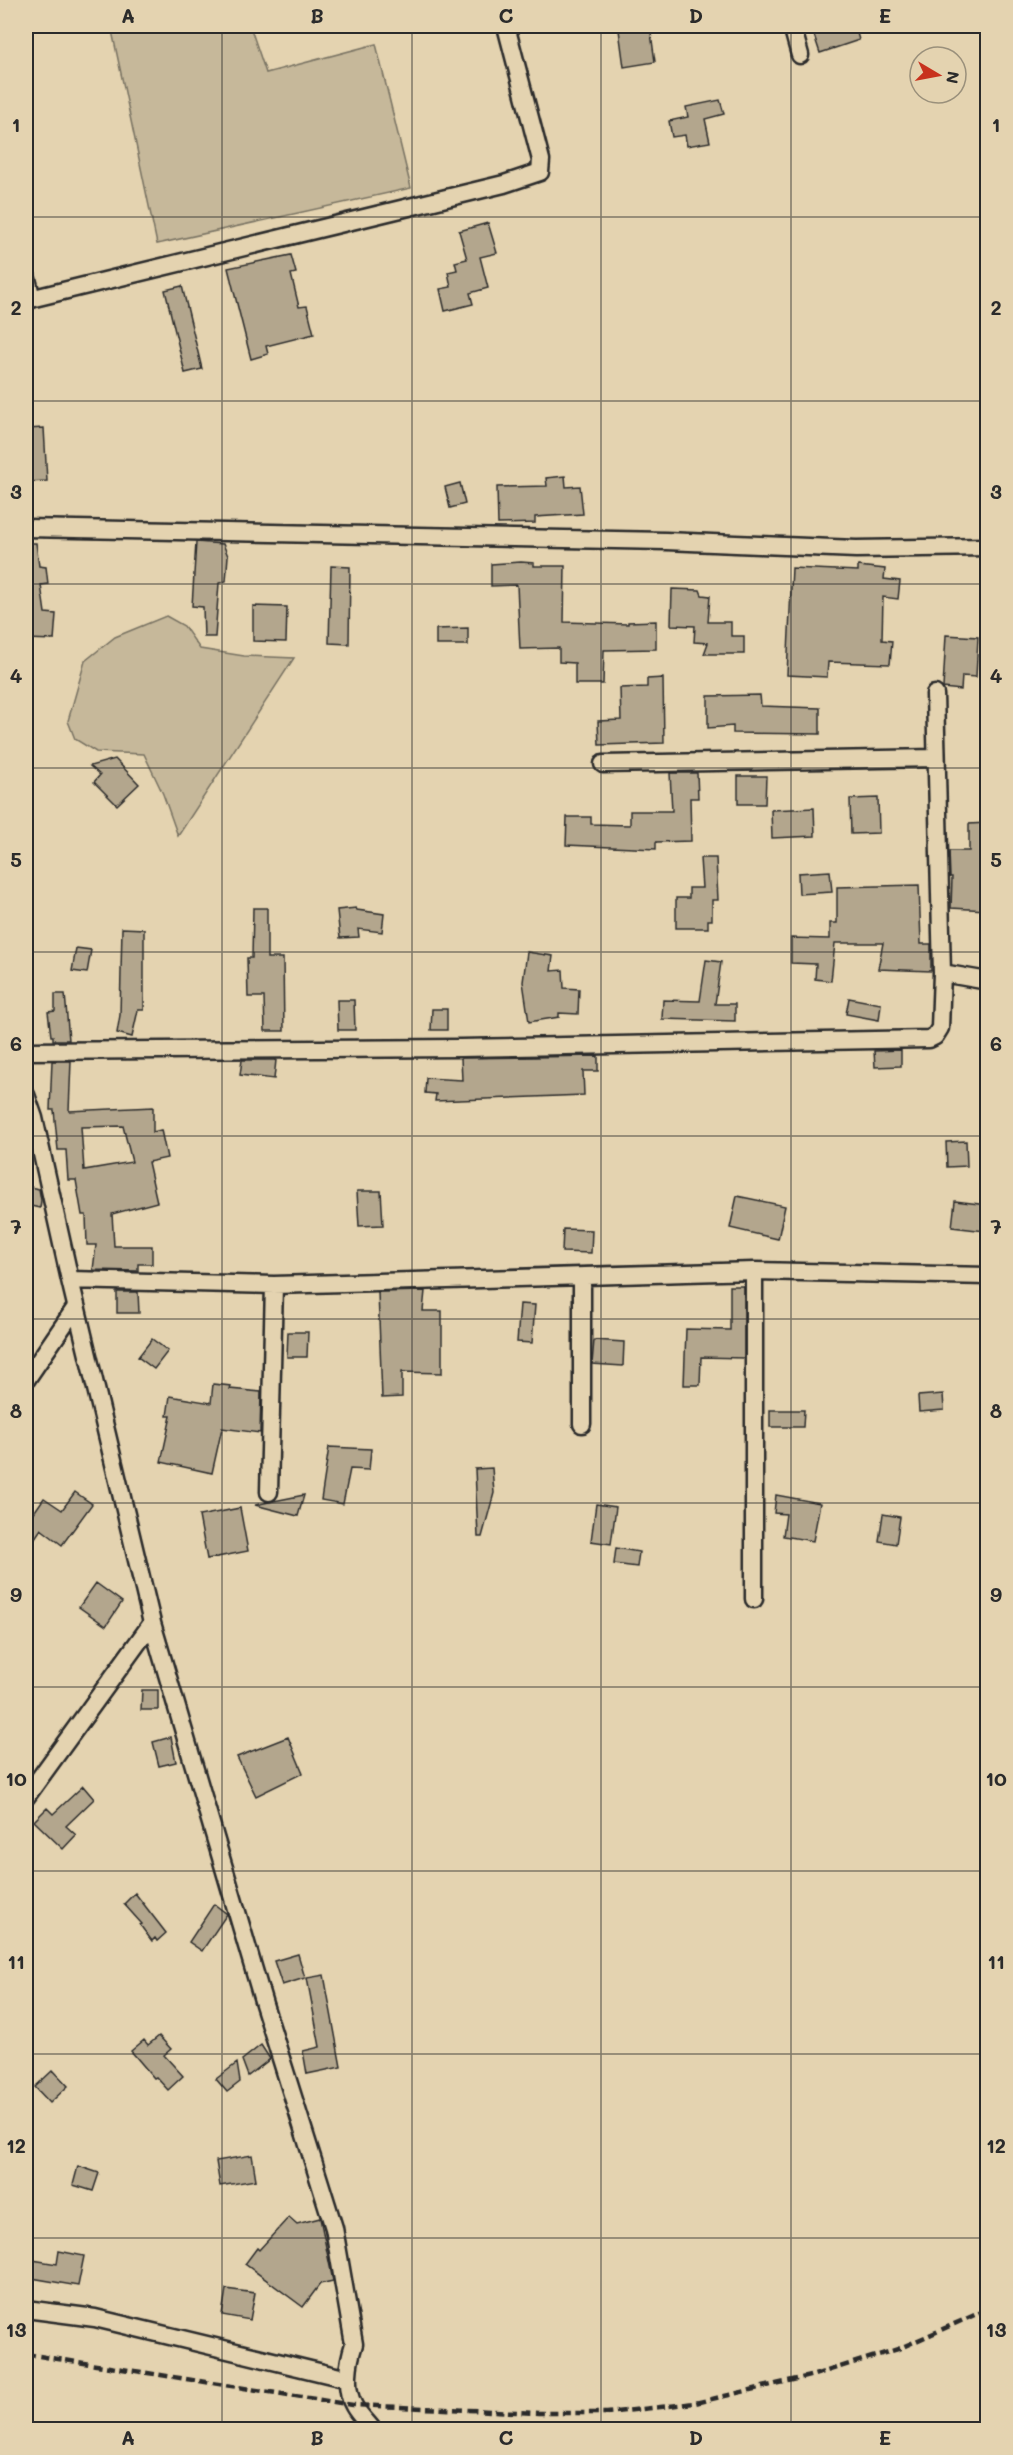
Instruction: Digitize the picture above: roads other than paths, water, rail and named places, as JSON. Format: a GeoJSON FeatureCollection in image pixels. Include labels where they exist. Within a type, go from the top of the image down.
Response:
{"type":"FeatureCollection","features":[{"type":"Feature","properties":{"kind":"street"},"geometry":{"type":"LineString","coordinates":[[26,274],[29,299],[493,187],[540,172],[541,160],[506,26]]}},
{"type":"Feature","properties":{"kind":"street"},"geometry":{"type":"LineString","coordinates":[[792,26],[800,55]]}},
{"type":"Feature","properties":{"kind":"street"},"geometry":{"type":"LineString","coordinates":[[26,528],[666,541],[855,549],[987,548]]}},
{"type":"Feature","properties":{"kind":"street"},"geometry":{"type":"LineString","coordinates":[[26,1051],[448,1048],[920,1040],[935,1036],[940,1028],[942,973],[935,694]]}},
{"type":"Feature","properties":{"kind":"street"},"geometry":{"type":"LineString","coordinates":[[603,764],[936,758]]}},
{"type":"Feature","properties":{"kind":"street"},"geometry":{"type":"LineString","coordinates":[[942,973],[987,981]]}},
{"type":"Feature","properties":{"kind":"street"},"geometry":{"type":"LineString","coordinates":[[26,1095],[152,1623],[258,1982],[334,2228],[354,2344],[350,2355],[348,2379],[353,2405],[373,2430]]}},
{"type":"Feature","properties":{"kind":"street"},"geometry":{"type":"LineString","coordinates":[[70,1280],[274,1285],[754,1271],[987,1276]]}},
{"type":"Feature","properties":{"kind":"street"},"geometry":{"type":"LineString","coordinates":[[754,1271],[754,1599]]}},
{"type":"Feature","properties":{"kind":"street"},"geometry":{"type":"LineString","coordinates":[[582,1276],[582,1424]]}},
{"type":"Feature","properties":{"kind":"street"},"geometry":{"type":"LineString","coordinates":[[269,1492],[274,1285]]}},
{"type":"Feature","properties":{"kind":"street"},"geometry":{"type":"LineString","coordinates":[[26,1380],[76,1307]]}},
{"type":"Feature","properties":{"kind":"street"},"geometry":{"type":"LineString","coordinates":[[26,1797],[152,1623]]}},
{"type":"Feature","properties":{"kind":"street"},"geometry":{"type":"LineString","coordinates":[[26,2309],[95,2318],[348,2379]]}},
{"type":"Feature","properties":{"kind":"railway"},"geometry":{"type":"LineString","coordinates":[[26,2354],[353,2405],[538,2413],[607,2413],[695,2403],[814,2375],[898,2349],[988,2309]]}}]}
